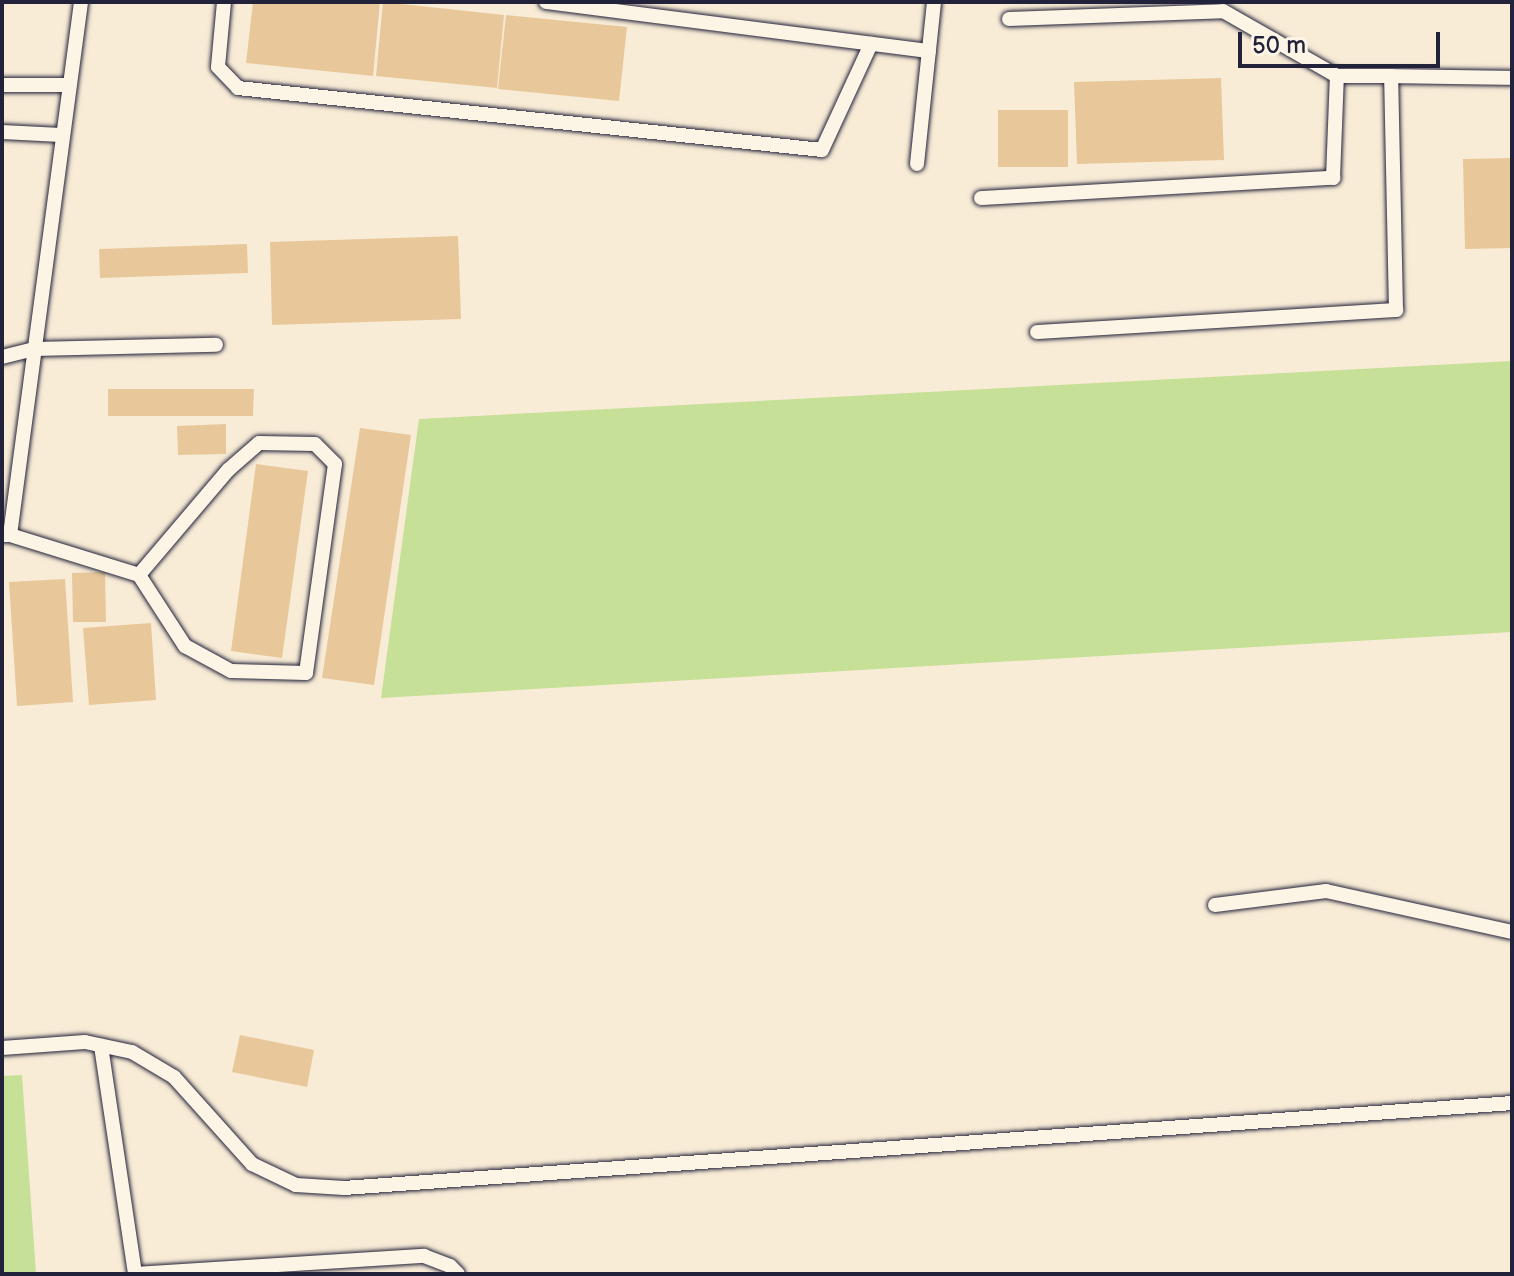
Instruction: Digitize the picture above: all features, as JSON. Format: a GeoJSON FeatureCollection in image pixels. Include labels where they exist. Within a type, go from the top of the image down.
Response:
{"type":"FeatureCollection","features":[{"type":"Feature","properties":{"kind":"lane"},"geometry":{"type":"LineString","coordinates":[[81,2],[6,535],[139,575],[185,646],[231,671],[306,673],[335,464],[315,444],[259,443],[228,470],[139,575]]}},
{"type":"Feature","properties":{"kind":"lane"},"geometry":{"type":"LineString","coordinates":[[224,2],[218,67],[238,88],[822,150],[871,44]]}},
{"type":"Feature","properties":{"kind":"lane"},"geometry":{"type":"LineString","coordinates":[[546,2],[633,8],[929,51]]}},
{"type":"Feature","properties":{"kind":"lane"},"geometry":{"type":"LineString","coordinates":[[917,164],[934,2]]}},
{"type":"Feature","properties":{"kind":"lane"},"geometry":{"type":"LineString","coordinates":[[1009,19],[1223,11],[1337,76],[1512,78]]}},
{"type":"Feature","properties":{"kind":"lane"},"geometry":{"type":"LineString","coordinates":[[981,198],[1333,178],[1337,76]]}},
{"type":"Feature","properties":{"kind":"lane"},"geometry":{"type":"LineString","coordinates":[[1037,332],[1396,310],[1391,76]]}},
{"type":"Feature","properties":{"kind":"lane"},"geometry":{"type":"LineString","coordinates":[[2,85],[67,85]]}},
{"type":"Feature","properties":{"kind":"lane"},"geometry":{"type":"LineString","coordinates":[[2,132],[61,135]]}},
{"type":"Feature","properties":{"kind":"lane"},"geometry":{"type":"LineString","coordinates":[[2,357],[34,349],[216,345]]}},
{"type":"Feature","properties":{"kind":"lane"},"geometry":{"type":"LineString","coordinates":[[1215,905],[1326,891],[1512,932]]}},
{"type":"Feature","properties":{"kind":"lane"},"geometry":{"type":"LineString","coordinates":[[2,1048],[101,1046],[132,1052],[174,1077],[252,1164],[296,1185],[344,1188],[1512,1103]]}},
{"type":"Feature","properties":{"kind":"lane"},"geometry":{"type":"LineString","coordinates":[[101,1046],[135,1274],[424,1256],[450,1266],[458,1274]]}},
{"type":"Feature","properties":{"kind":"green space"},"geometry":{"type":"Polygon","coordinates":[[[1512,361],[1512,632],[381,698],[419,419],[1512,361]]]}},
{"type":"Feature","properties":{"kind":"green space"},"geometry":{"type":"Polygon","coordinates":[[[22,1075],[36,1274],[2,1274],[2,1076],[22,1075]]]}},
{"type":"Feature","properties":{"kind":"building"},"geometry":{"type":"Polygon","coordinates":[[[253,2],[380,2],[373,76],[246,63],[253,2]]]}},
{"type":"Feature","properties":{"kind":"building"},"geometry":{"type":"Polygon","coordinates":[[[383,2],[504,15],[497,88],[376,76],[383,2]]]}},
{"type":"Feature","properties":{"kind":"building"},"geometry":{"type":"Polygon","coordinates":[[[506,15],[627,27],[619,101],[498,89],[506,15]]]}},
{"type":"Feature","properties":{"kind":"building"},"geometry":{"type":"Polygon","coordinates":[[[1221,78],[1224,160],[1077,164],[1074,82],[1221,78]]]}},
{"type":"Feature","properties":{"kind":"building"},"geometry":{"type":"Polygon","coordinates":[[[998,110],[1068,110],[1068,167],[998,167],[998,110]]]}},
{"type":"Feature","properties":{"kind":"building"},"geometry":{"type":"Polygon","coordinates":[[[1512,158],[1512,248],[1465,249],[1463,159],[1512,158]]]}},
{"type":"Feature","properties":{"kind":"building"},"geometry":{"type":"Polygon","coordinates":[[[458,236],[461,319],[272,325],[270,242],[458,236]]]}},
{"type":"Feature","properties":{"kind":"building"},"geometry":{"type":"Polygon","coordinates":[[[247,244],[248,273],[100,278],[99,249],[247,244]]]}},
{"type":"Feature","properties":{"kind":"building"},"geometry":{"type":"Polygon","coordinates":[[[108,389],[254,389],[253,416],[108,416],[108,389]]]}},
{"type":"Feature","properties":{"kind":"building"},"geometry":{"type":"Polygon","coordinates":[[[226,424],[226,454],[178,455],[177,426],[226,424]]]}},
{"type":"Feature","properties":{"kind":"building"},"geometry":{"type":"Polygon","coordinates":[[[360,428],[411,435],[374,685],[322,678],[360,428]]]}},
{"type":"Feature","properties":{"kind":"building"},"geometry":{"type":"Polygon","coordinates":[[[256,464],[308,471],[282,658],[231,651],[256,464]]]}},
{"type":"Feature","properties":{"kind":"building"},"geometry":{"type":"Polygon","coordinates":[[[105,572],[106,622],[73,622],[72,573],[105,572]]]}},
{"type":"Feature","properties":{"kind":"building"},"geometry":{"type":"Polygon","coordinates":[[[65,579],[73,702],[17,706],[9,582],[65,579]]]}},
{"type":"Feature","properties":{"kind":"building"},"geometry":{"type":"Polygon","coordinates":[[[151,623],[156,700],[89,705],[83,628],[151,623]]]}},
{"type":"Feature","properties":{"kind":"building"},"geometry":{"type":"Polygon","coordinates":[[[240,1035],[314,1050],[307,1087],[232,1072],[240,1035]]]}}]}
